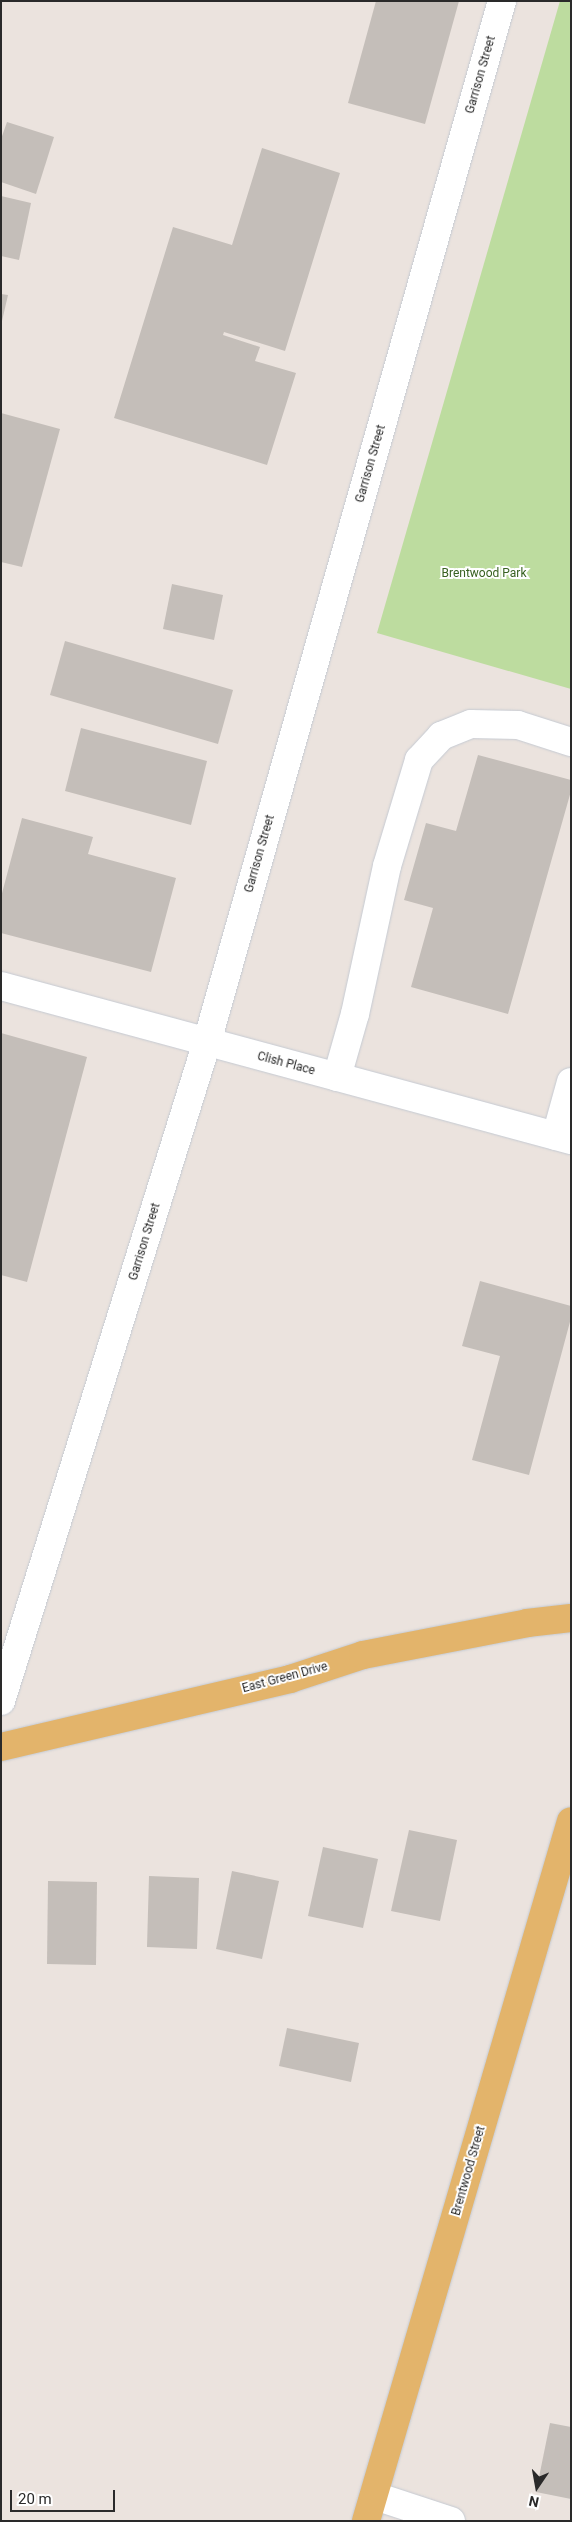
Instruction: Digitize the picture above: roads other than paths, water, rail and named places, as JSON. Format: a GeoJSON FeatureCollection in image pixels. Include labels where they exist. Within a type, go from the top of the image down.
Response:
{"type":"FeatureCollection","features":[{"type":"Feature","properties":{"kind":"main road","name":"East Green Drive"},"geometry":{"type":"LineString","coordinates":[[1,1747],[290,1679],[363,1655],[527,1623],[571,1618]]}},
{"type":"Feature","properties":{"kind":"main road","name":"Brentwood Street"},"geometry":{"type":"LineString","coordinates":[[370,2509],[566,1851],[571,1821]]}},
{"type":"Feature","properties":{"kind":"street","name":"Garrison Street"},"geometry":{"type":"LineString","coordinates":[[1,1702],[207,1042],[502,1]]}},
{"type":"Feature","properties":{"kind":"street"},"geometry":{"type":"LineString","coordinates":[[337,1077],[355,1014],[387,866],[419,760],[441,736],[471,724],[518,725],[571,742]]}},
{"type":"Feature","properties":{"kind":"street","name":"Clish Place"},"geometry":{"type":"LineString","coordinates":[[1,986],[563,1138]]}},
{"type":"Feature","properties":{"kind":"street"},"geometry":{"type":"LineString","coordinates":[[563,1138],[571,1082]]}},
{"type":"Feature","properties":{"kind":"street"},"geometry":{"type":"LineString","coordinates":[[370,2509],[451,2521]]}},
{"type":"Feature","properties":{"kind":"park label","name":"Brentwood Park"},"geometry":{"type":"Point","coordinates":[484,574]}}]}
